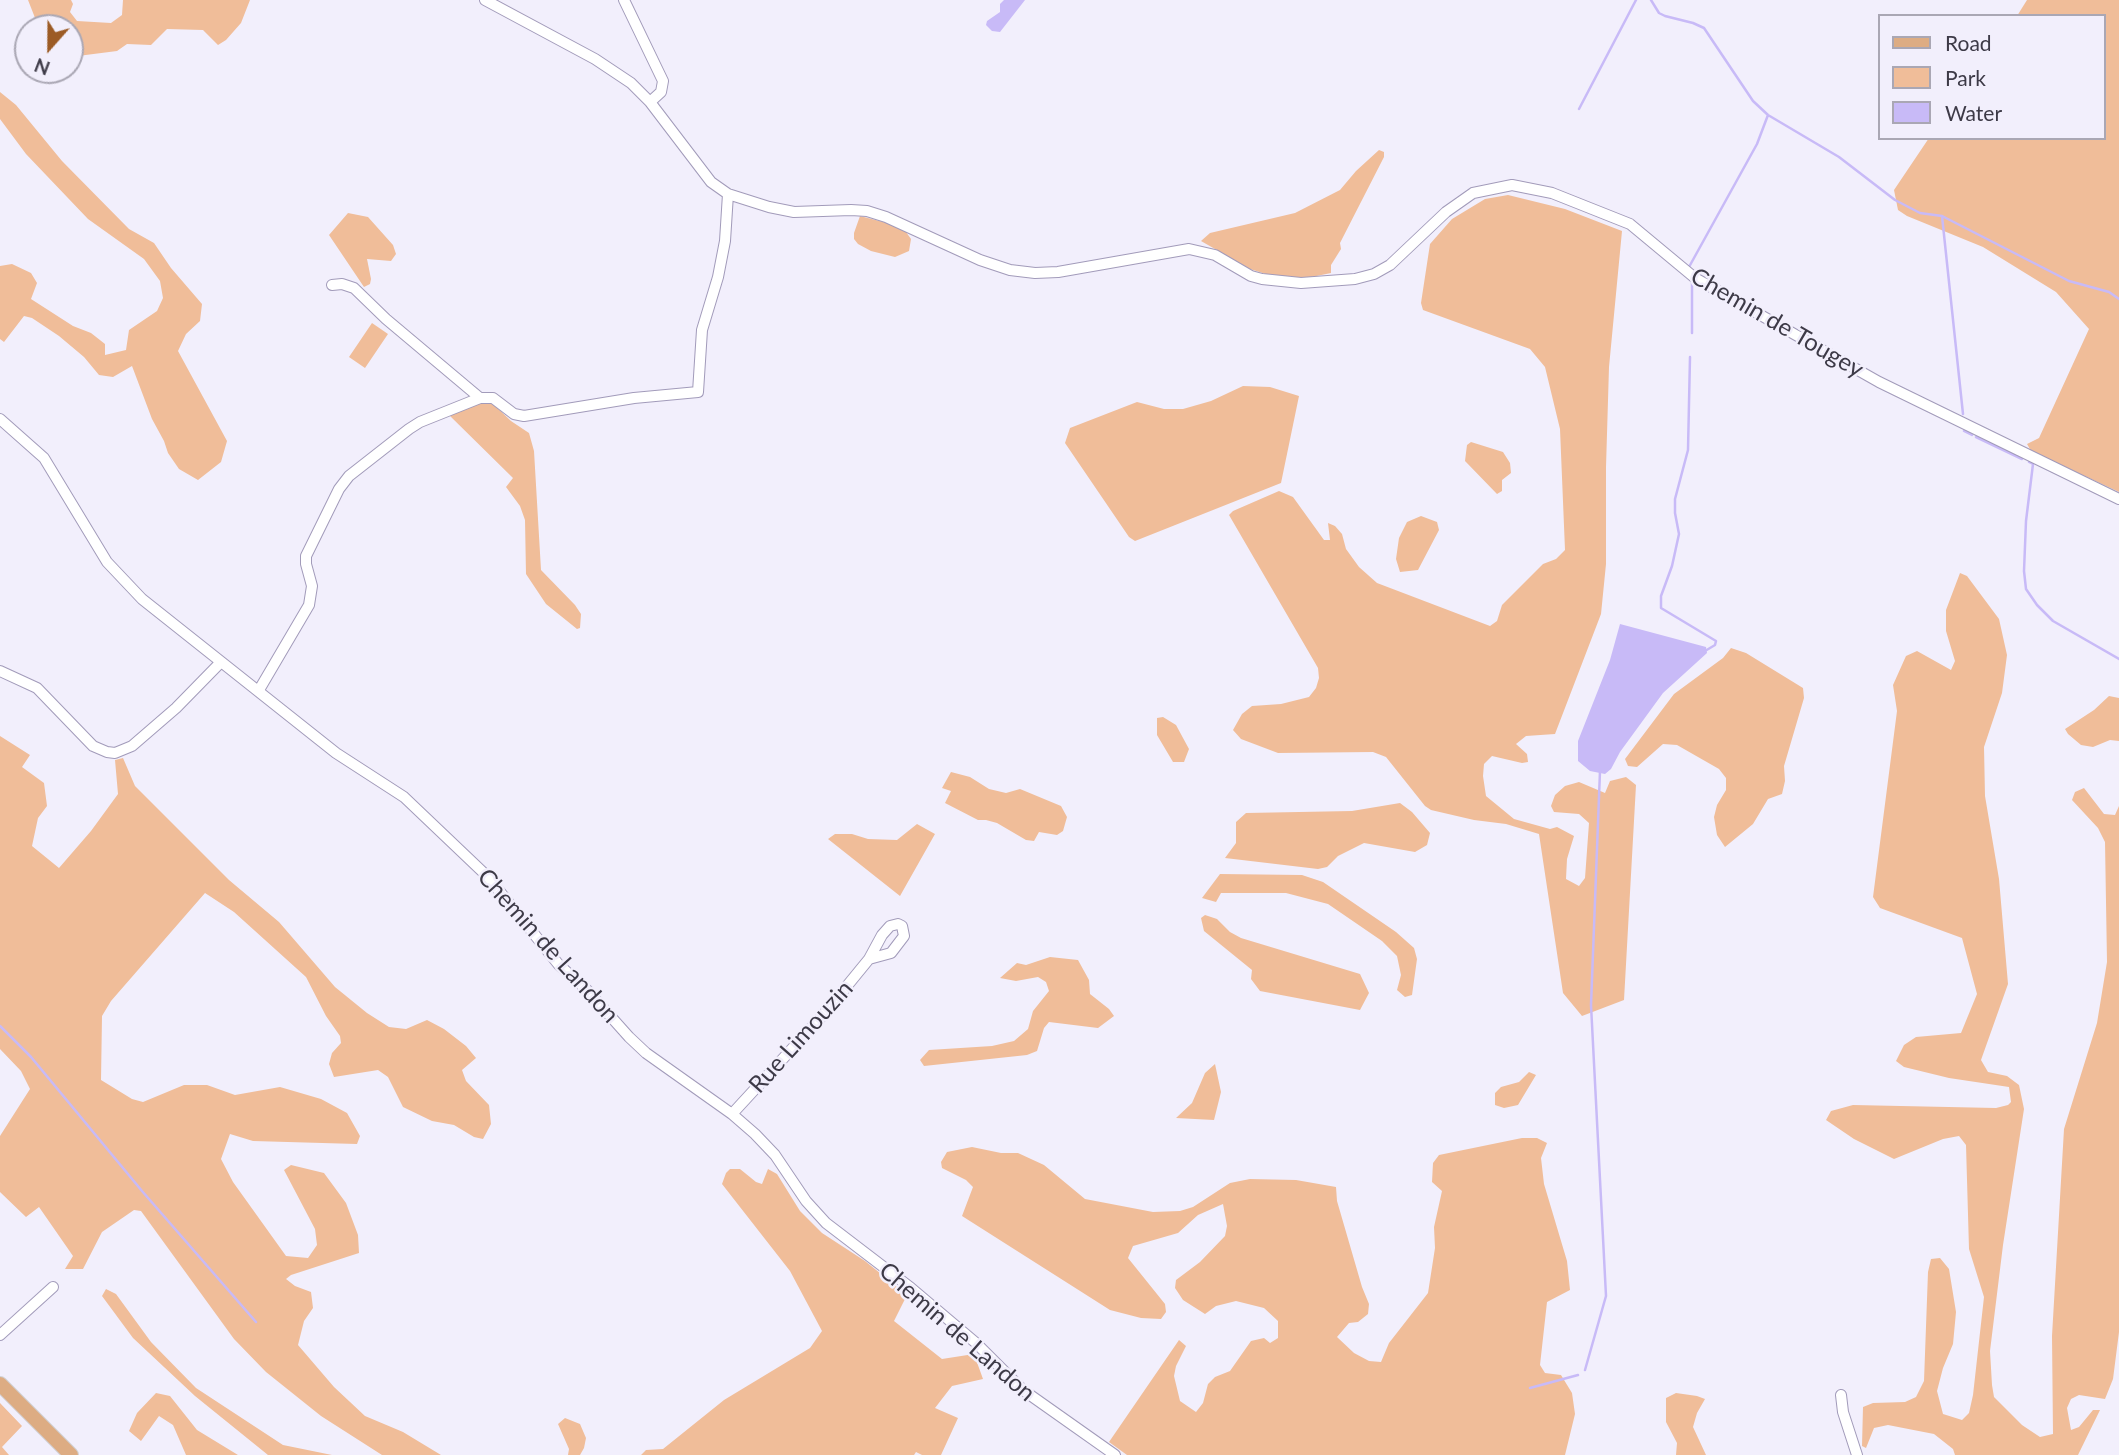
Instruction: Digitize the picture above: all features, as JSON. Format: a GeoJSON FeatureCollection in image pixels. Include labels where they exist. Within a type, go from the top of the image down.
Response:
{"type":"FeatureCollection","features":[{"type":"Feature","properties":{"kind":"main road"},"geometry":{"type":"LineString","coordinates":[[0,1384],[71,1455]]}},
{"type":"Feature","properties":{"kind":"street"},"geometry":{"type":"LineString","coordinates":[[259,690],[309,605],[312,586],[306,556],[339,489],[349,476],[409,429],[480,398],[493,398],[514,414],[524,416],[634,398],[698,392],[702,330],[718,277],[729,194],[711,182],[650,102],[614,71],[485,0]]}},
{"type":"Feature","properties":{"kind":"street"},"geometry":{"type":"LineString","coordinates":[[624,0],[663,81],[661,92],[650,102]]}},
{"type":"Feature","properties":{"kind":"street","name":"Chemin de Tougey"},"geometry":{"type":"LineString","coordinates":[[729,194],[794,212],[867,211],[980,260],[1010,270],[1035,273],[1058,271],[1189,249],[1215,255],[1251,276],[1301,283],[1355,279],[1374,274],[1390,265],[1447,212],[1473,193],[1512,185],[1533,189],[1630,224],[1695,278],[1822,350],[1879,382],[2119,499]]}},
{"type":"Feature","properties":{"kind":"street"},"geometry":{"type":"LineString","coordinates":[[332,285],[342,284],[354,288],[386,319],[480,398]]}},
{"type":"Feature","properties":{"kind":"street","name":"Chemin de Landon"},"geometry":{"type":"LineString","coordinates":[[0,419],[44,457],[92,541],[125,582],[336,753],[387,785],[430,820],[488,877],[559,965],[587,990],[629,1037],[646,1053],[733,1114],[775,1155],[806,1201],[826,1223],[911,1288],[984,1351],[1023,1390],[1115,1455]]}},
{"type":"Feature","properties":{"kind":"street"},"geometry":{"type":"LineString","coordinates":[[0,671],[37,688],[93,746],[115,752],[132,746],[176,708],[221,662]]}},
{"type":"Feature","properties":{"kind":"street","name":"Rue Limouzin"},"geometry":{"type":"LineString","coordinates":[[733,1114],[824,1014],[869,959]]}},
{"type":"Feature","properties":{"kind":"street"},"geometry":{"type":"LineString","coordinates":[[0,1335],[53,1287]]}},
{"type":"Feature","properties":{"kind":"street"},"geometry":{"type":"LineString","coordinates":[[1841,1395],[1843,1412],[1857,1455]]}},
{"type":"Feature","properties":{"kind":"green space"},"geometry":{"type":"Polygon","coordinates":[[[28,0],[71,0],[73,4],[72,14],[34,14],[28,0]]]}},
{"type":"Feature","properties":{"kind":"green space"},"geometry":{"type":"Polygon","coordinates":[[[123,0],[250,0],[241,23],[218,45],[203,30],[167,29],[151,45],[127,44],[117,51],[84,55],[84,21],[111,23],[122,15],[123,0]]]}},
{"type":"Feature","properties":{"kind":"green space"},"geometry":{"type":"Polygon","coordinates":[[[2027,0],[2119,0],[2119,492],[2031,451],[2027,444],[2039,438],[2089,329],[2056,292],[1983,247],[1898,210],[1894,190],[1928,140],[2105,140],[2105,14],[2018,14],[2027,0]]]}},
{"type":"Feature","properties":{"kind":"green space"},"geometry":{"type":"Polygon","coordinates":[[[0,92],[16,105],[62,161],[129,229],[154,243],[202,304],[200,321],[186,334],[178,351],[227,441],[221,462],[198,480],[179,469],[168,453],[132,366],[113,377],[99,375],[84,357],[59,336],[32,318],[24,316],[4,342],[0,339],[0,266],[12,264],[31,273],[37,283],[31,299],[73,326],[91,333],[105,344],[105,355],[126,350],[129,330],[157,311],[163,298],[160,281],[144,259],[88,219],[26,154],[0,119],[0,92]]]}},
{"type":"Feature","properties":{"kind":"green space"},"geometry":{"type":"Polygon","coordinates":[[[1379,150],[1384,152],[1384,157],[1340,243],[1341,249],[1331,265],[1331,273],[1302,279],[1269,275],[1250,269],[1201,241],[1210,233],[1295,213],[1340,190],[1379,150]]]}},
{"type":"Feature","properties":{"kind":"green space"},"geometry":{"type":"Polygon","coordinates":[[[1508,195],[1565,209],[1622,231],[1609,367],[1606,564],[1601,614],[1555,734],[1526,736],[1516,744],[1527,754],[1528,762],[1492,756],[1484,764],[1483,776],[1486,796],[1514,819],[1550,829],[1557,827],[1574,836],[1567,859],[1566,879],[1579,886],[1585,878],[1589,823],[1579,814],[1554,812],[1551,806],[1555,795],[1565,786],[1579,782],[1605,793],[1610,781],[1626,777],[1636,785],[1624,1000],[1582,1016],[1563,993],[1539,834],[1506,824],[1431,810],[1386,757],[1373,752],[1278,753],[1241,739],[1233,730],[1242,714],[1252,706],[1281,704],[1309,697],[1319,678],[1318,668],[1229,515],[1233,511],[1279,491],[1293,497],[1324,540],[1330,540],[1328,523],[1335,526],[1342,534],[1346,549],[1359,567],[1377,583],[1490,626],[1497,621],[1502,605],[1543,564],[1556,559],[1565,550],[1560,429],[1545,367],[1530,349],[1423,310],[1421,303],[1430,244],[1452,219],[1485,199],[1508,195]]]}},
{"type":"Feature","properties":{"kind":"green space"},"geometry":{"type":"Polygon","coordinates":[[[348,213],[368,217],[393,245],[396,254],[391,261],[367,259],[371,279],[370,284],[364,287],[329,235],[348,213]]]}},
{"type":"Feature","properties":{"kind":"green space"},"geometry":{"type":"Polygon","coordinates":[[[860,216],[887,223],[906,232],[911,239],[909,251],[895,257],[871,251],[858,244],[854,233],[860,216]]]}},
{"type":"Feature","properties":{"kind":"green space"},"geometry":{"type":"Polygon","coordinates":[[[372,323],[388,334],[365,368],[349,357],[372,323]]]}},
{"type":"Feature","properties":{"kind":"green space"},"geometry":{"type":"Polygon","coordinates":[[[1243,386],[1270,387],[1299,396],[1281,483],[1135,541],[1129,537],[1065,443],[1070,428],[1137,402],[1164,409],[1183,409],[1211,401],[1243,386]]]}},
{"type":"Feature","properties":{"kind":"green space"},"geometry":{"type":"Polygon","coordinates":[[[489,400],[511,421],[529,433],[534,451],[541,570],[575,605],[581,614],[580,628],[577,629],[546,604],[526,574],[525,520],[520,506],[506,487],[513,478],[449,415],[489,400]]]}},
{"type":"Feature","properties":{"kind":"green space"},"geometry":{"type":"Polygon","coordinates":[[[1471,442],[1503,452],[1510,463],[1511,473],[1502,480],[1502,491],[1497,494],[1465,461],[1467,445],[1471,442]]]}},
{"type":"Feature","properties":{"kind":"green space"},"geometry":{"type":"Polygon","coordinates":[[[1421,516],[1437,522],[1439,530],[1418,570],[1400,572],[1396,559],[1399,538],[1407,522],[1421,516]]]}},
{"type":"Feature","properties":{"kind":"green space"},"geometry":{"type":"Polygon","coordinates":[[[1960,573],[1967,576],[1999,619],[2007,655],[2002,693],[1984,747],[1985,796],[1999,879],[2008,984],[1981,1060],[1988,1072],[2007,1076],[2019,1085],[2024,1109],[1990,1351],[1992,1385],[1994,1397],[2022,1425],[2040,1437],[2053,1434],[2052,1336],[2064,1129],[2097,1023],[2107,962],[2105,842],[2098,828],[2072,800],[2075,792],[2084,788],[2104,814],[2115,815],[2119,806],[2119,1332],[2113,1379],[2105,1399],[2079,1395],[2071,1399],[2067,1408],[2071,1430],[2079,1427],[2093,1410],[2100,1410],[2078,1455],[1955,1455],[1953,1449],[1934,1434],[1888,1425],[1874,1428],[1866,1448],[1862,1446],[1863,1407],[1873,1403],[1905,1402],[1916,1397],[1924,1381],[1928,1272],[1931,1259],[1940,1258],[1949,1269],[1956,1312],[1953,1344],[1937,1391],[1943,1414],[1962,1420],[1969,1413],[1973,1395],[1984,1297],[1969,1249],[1966,1145],[1959,1136],[1943,1139],[1894,1159],[1854,1139],[1826,1120],[1831,1111],[1853,1105],[1996,1108],[2011,1102],[2009,1087],[1949,1078],[1904,1067],[1896,1061],[1904,1045],[1916,1037],[1961,1033],[1977,994],[1962,938],[1880,908],[1873,897],[1897,711],[1893,685],[1906,656],[1917,651],[1951,670],[1955,661],[1946,631],[1946,610],[1960,573]]]}},
{"type":"Feature","properties":{"kind":"green space"},"geometry":{"type":"Polygon","coordinates":[[[1731,648],[1746,653],[1803,688],[1804,698],[1784,766],[1782,794],[1768,799],[1753,824],[1725,847],[1717,835],[1714,817],[1717,805],[1726,790],[1726,778],[1719,769],[1677,745],[1663,744],[1637,767],[1628,766],[1625,759],[1674,694],[1723,658],[1731,648]]]}},
{"type":"Feature","properties":{"kind":"green space"},"geometry":{"type":"Polygon","coordinates":[[[2109,696],[2119,698],[2119,741],[2110,740],[2093,747],[2081,745],[2065,729],[2094,710],[2109,696]]]}},
{"type":"Feature","properties":{"kind":"green space"},"geometry":{"type":"Polygon","coordinates":[[[1163,717],[1176,725],[1189,749],[1184,762],[1173,762],[1157,735],[1157,718],[1163,717]]]}},
{"type":"Feature","properties":{"kind":"green space"},"geometry":{"type":"Polygon","coordinates":[[[0,736],[30,755],[22,767],[44,783],[47,806],[38,818],[32,846],[59,868],[118,794],[115,760],[123,758],[135,786],[229,880],[279,922],[335,987],[389,1027],[406,1029],[427,1020],[466,1046],[476,1058],[462,1070],[466,1081],[489,1105],[491,1124],[483,1139],[474,1137],[454,1125],[432,1121],[403,1107],[388,1077],[378,1070],[334,1077],[329,1064],[332,1053],[341,1043],[340,1036],[326,1016],[306,977],[234,912],[205,893],[111,1001],[102,1016],[101,1080],[132,1099],[143,1102],[184,1085],[207,1085],[235,1095],[280,1087],[321,1099],[347,1113],[360,1136],[357,1144],[253,1141],[230,1134],[221,1159],[233,1182],[286,1256],[308,1258],[317,1245],[315,1229],[284,1170],[291,1165],[324,1173],[346,1203],[358,1235],[359,1253],[286,1279],[311,1292],[313,1308],[304,1321],[298,1345],[334,1387],[365,1416],[403,1432],[441,1455],[382,1455],[321,1416],[266,1372],[234,1339],[141,1211],[134,1210],[102,1232],[83,1269],[65,1269],[73,1256],[39,1207],[26,1217],[0,1192],[0,1136],[30,1089],[21,1071],[0,1049],[0,736]]]}},
{"type":"Feature","properties":{"kind":"green space"},"geometry":{"type":"Polygon","coordinates":[[[951,772],[970,777],[989,789],[1006,793],[1020,789],[1061,806],[1067,817],[1063,831],[1057,835],[1039,832],[1034,841],[1026,840],[997,823],[978,820],[945,803],[951,791],[942,788],[951,772]]]}},
{"type":"Feature","properties":{"kind":"green space"},"geometry":{"type":"Polygon","coordinates":[[[1400,803],[1412,812],[1430,833],[1427,845],[1415,852],[1364,843],[1338,856],[1327,867],[1318,869],[1225,858],[1236,843],[1236,822],[1246,813],[1352,811],[1400,803]]]}},
{"type":"Feature","properties":{"kind":"green space"},"geometry":{"type":"Polygon","coordinates":[[[917,824],[935,834],[900,896],[828,839],[835,834],[852,834],[868,839],[897,840],[917,824]]]}},
{"type":"Feature","properties":{"kind":"green space"},"geometry":{"type":"Polygon","coordinates":[[[1220,874],[1302,875],[1323,882],[1396,932],[1414,948],[1417,959],[1412,995],[1405,997],[1397,990],[1401,975],[1397,956],[1382,941],[1328,904],[1286,893],[1221,893],[1216,902],[1202,898],[1220,874]]]}},
{"type":"Feature","properties":{"kind":"green space"},"geometry":{"type":"Polygon","coordinates":[[[1205,915],[1217,919],[1230,932],[1241,938],[1360,974],[1369,993],[1360,1010],[1260,991],[1251,979],[1252,970],[1204,931],[1201,918],[1205,915]]]}},
{"type":"Feature","properties":{"kind":"green space"},"geometry":{"type":"Polygon","coordinates":[[[1050,957],[1078,960],[1089,980],[1090,994],[1114,1016],[1098,1028],[1049,1022],[1044,1028],[1037,1051],[1027,1055],[924,1066],[920,1060],[929,1050],[992,1046],[1014,1041],[1028,1029],[1033,1011],[1049,991],[1046,982],[1038,977],[1016,981],[1000,978],[1017,963],[1026,965],[1050,957]]]}},
{"type":"Feature","properties":{"kind":"green space"},"geometry":{"type":"Polygon","coordinates":[[[1215,1064],[1221,1092],[1214,1120],[1176,1118],[1192,1103],[1205,1073],[1215,1064]]]}},
{"type":"Feature","properties":{"kind":"green space"},"geometry":{"type":"Polygon","coordinates":[[[1529,1072],[1536,1075],[1518,1105],[1504,1108],[1495,1105],[1495,1093],[1501,1087],[1519,1082],[1529,1072]]]}},
{"type":"Feature","properties":{"kind":"green space"},"geometry":{"type":"Polygon","coordinates":[[[1522,1138],[1537,1138],[1547,1143],[1541,1158],[1544,1184],[1567,1261],[1570,1290],[1547,1302],[1540,1365],[1545,1373],[1561,1375],[1572,1393],[1575,1414],[1565,1455],[1127,1455],[1109,1442],[1179,1340],[1186,1346],[1174,1376],[1180,1401],[1196,1412],[1203,1403],[1208,1384],[1215,1377],[1230,1371],[1251,1341],[1264,1338],[1270,1343],[1278,1338],[1278,1321],[1264,1308],[1236,1301],[1216,1306],[1205,1314],[1183,1300],[1175,1288],[1176,1280],[1200,1262],[1225,1236],[1227,1226],[1223,1204],[1198,1215],[1178,1233],[1133,1246],[1128,1258],[1165,1304],[1166,1312],[1161,1319],[1141,1318],[1110,1310],[962,1216],[973,1187],[966,1180],[942,1168],[941,1162],[947,1152],[972,1147],[1001,1153],[1018,1153],[1044,1165],[1085,1199],[1153,1212],[1180,1211],[1193,1207],[1230,1183],[1250,1179],[1296,1180],[1336,1187],[1337,1201],[1369,1304],[1368,1314],[1358,1322],[1349,1323],[1337,1337],[1354,1353],[1369,1361],[1381,1362],[1389,1343],[1428,1293],[1435,1248],[1434,1227],[1442,1191],[1432,1182],[1433,1163],[1439,1155],[1522,1138]]]}},
{"type":"Feature","properties":{"kind":"green space"},"geometry":{"type":"Polygon","coordinates":[[[730,1169],[740,1169],[762,1184],[768,1169],[777,1174],[800,1211],[822,1233],[865,1261],[907,1295],[894,1321],[942,1359],[974,1354],[983,1379],[952,1386],[935,1408],[958,1418],[941,1455],[922,1455],[916,1452],[914,1455],[641,1455],[646,1450],[663,1449],[724,1400],[810,1348],[822,1331],[790,1271],[722,1184],[730,1169]]]}},
{"type":"Feature","properties":{"kind":"green space"},"geometry":{"type":"Polygon","coordinates":[[[106,1289],[116,1294],[151,1342],[196,1388],[283,1445],[332,1455],[268,1455],[195,1396],[133,1338],[102,1296],[106,1289]]]}},
{"type":"Feature","properties":{"kind":"green space"},"geometry":{"type":"Polygon","coordinates":[[[156,1393],[170,1396],[197,1430],[238,1455],[186,1455],[173,1425],[159,1416],[141,1441],[129,1431],[137,1413],[156,1393]]]}},
{"type":"Feature","properties":{"kind":"green space"},"geometry":{"type":"Polygon","coordinates":[[[1676,1393],[1705,1399],[1693,1427],[1706,1455],[1676,1455],[1677,1443],[1666,1422],[1666,1398],[1676,1393]]]}},
{"type":"Feature","properties":{"kind":"green space"},"geometry":{"type":"Polygon","coordinates":[[[0,1403],[22,1426],[2,1447],[9,1455],[0,1455],[0,1403]]]}},
{"type":"Feature","properties":{"kind":"green space"},"geometry":{"type":"Polygon","coordinates":[[[565,1418],[580,1424],[586,1438],[580,1455],[568,1455],[569,1449],[558,1424],[565,1418]]]}},
{"type":"Feature","properties":{"kind":"water"},"geometry":{"type":"Polygon","coordinates":[[[1004,0],[1025,0],[1000,32],[992,31],[986,25],[987,21],[1000,12],[1000,4],[1004,0]]]}},
{"type":"Feature","properties":{"kind":"water"},"geometry":{"type":"Polygon","coordinates":[[[1620,624],[1706,647],[1707,653],[1663,693],[1605,774],[1590,771],[1578,761],[1578,741],[1610,660],[1620,624]]]}},
{"type":"Feature","properties":{"kind":"waterway"},"geometry":{"type":"LineString","coordinates":[[1579,109],[1636,0]]}},
{"type":"Feature","properties":{"kind":"waterway"},"geometry":{"type":"LineString","coordinates":[[1651,0],[1659,13],[1704,28],[1753,101],[1768,115],[1839,157],[1895,200],[1920,213],[1942,216],[2069,281],[2109,292],[2119,299]]}},
{"type":"Feature","properties":{"kind":"waterway"},"geometry":{"type":"LineString","coordinates":[[1689,267],[1757,144],[1768,115]]}},
{"type":"Feature","properties":{"kind":"waterway"},"geometry":{"type":"LineString","coordinates":[[1942,216],[1963,414]]}},
{"type":"Feature","properties":{"kind":"waterway"},"geometry":{"type":"LineString","coordinates":[[1692,280],[1692,333]]}},
{"type":"Feature","properties":{"kind":"waterway"},"geometry":{"type":"LineString","coordinates":[[1690,357],[1688,450],[1675,499],[1679,534],[1672,566],[1661,596],[1661,608],[1716,641],[1715,645],[1705,651]]}},
{"type":"Feature","properties":{"kind":"waterway"},"geometry":{"type":"LineString","coordinates":[[1964,431],[1972,435]]}},
{"type":"Feature","properties":{"kind":"waterway"},"geometry":{"type":"LineString","coordinates":[[1976,437],[2022,459]]}},
{"type":"Feature","properties":{"kind":"waterway"},"geometry":{"type":"LineString","coordinates":[[2029,462],[2033,464],[2026,521],[2026,589],[2053,621],[2119,659]]}},
{"type":"Feature","properties":{"kind":"waterway"},"geometry":{"type":"LineString","coordinates":[[1585,1370],[1606,1296],[1591,1005],[1600,771]]}},
{"type":"Feature","properties":{"kind":"waterway"},"geometry":{"type":"LineString","coordinates":[[0,1026],[31,1057],[142,1191],[256,1322]]}},
{"type":"Feature","properties":{"kind":"waterway"},"geometry":{"type":"LineString","coordinates":[[1530,1388],[1578,1375]]}}]}
